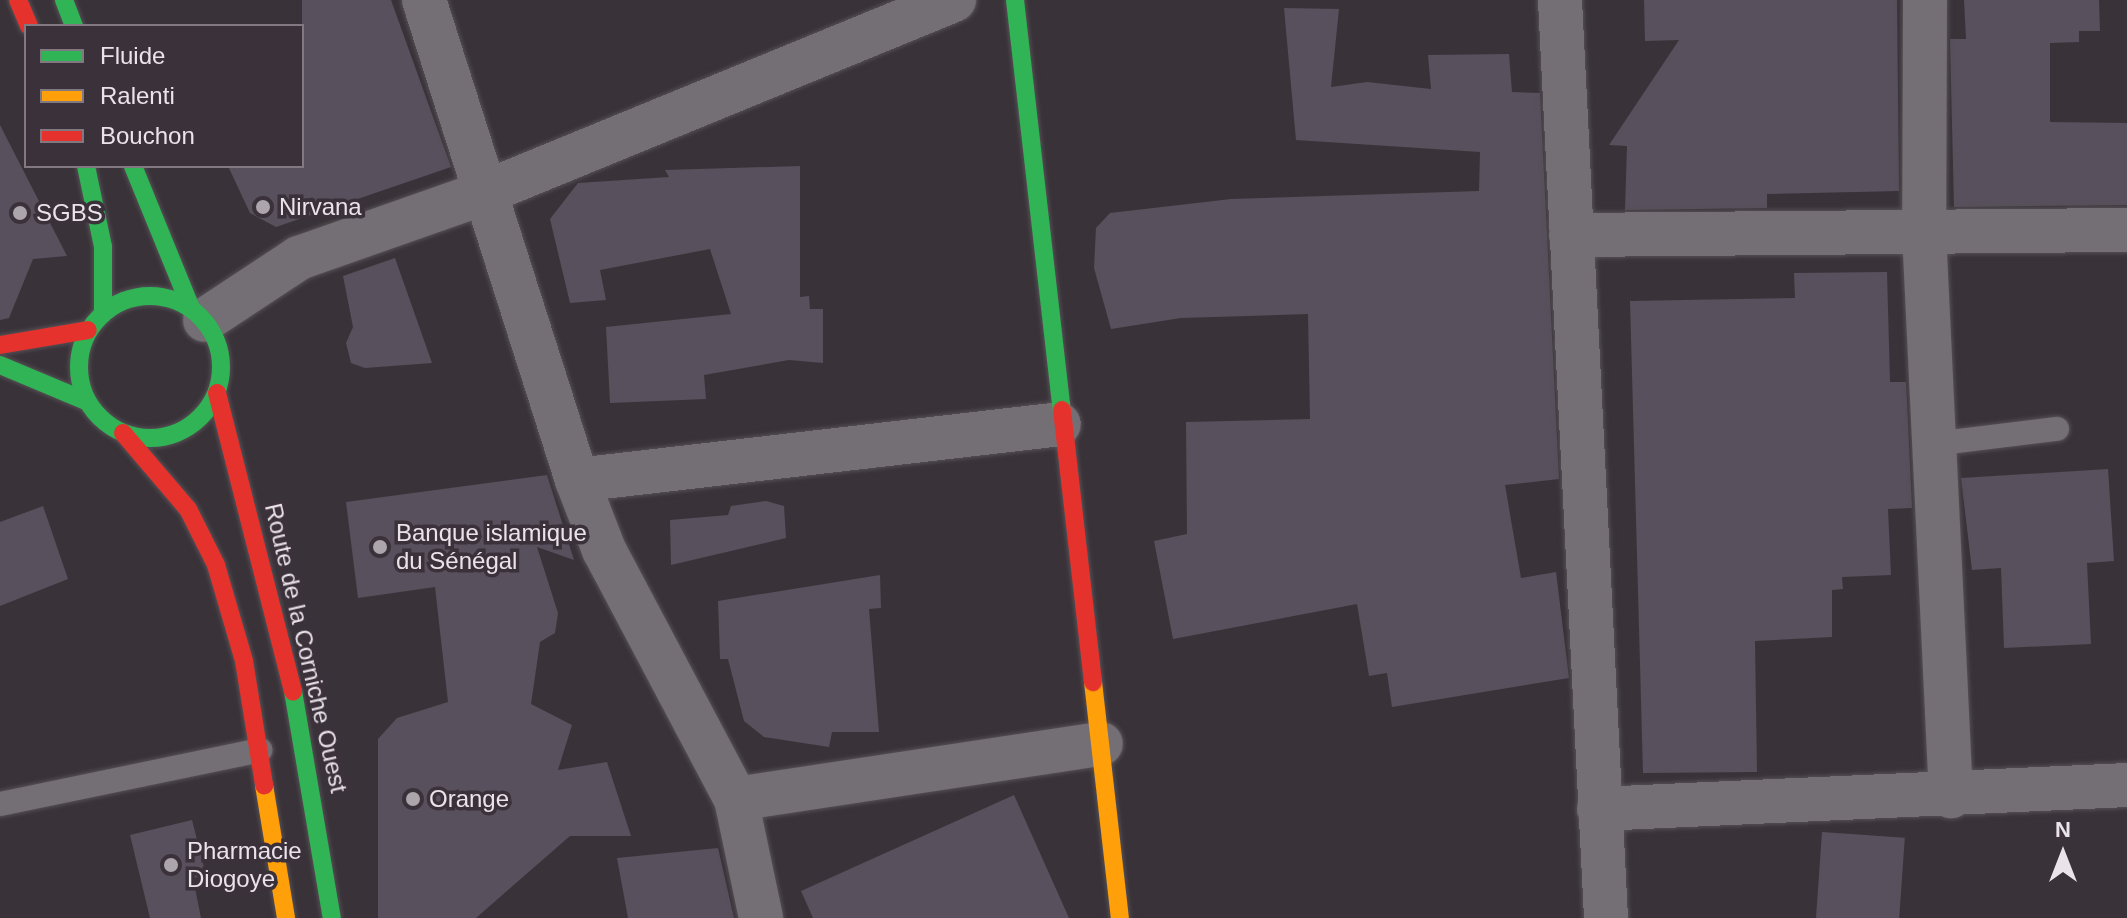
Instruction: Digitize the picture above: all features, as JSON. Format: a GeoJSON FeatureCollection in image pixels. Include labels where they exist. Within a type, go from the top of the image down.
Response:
{"type":"FeatureCollection","features":[{"type":"Feature","properties":{"kind":"main road"},"geometry":{"type":"LineString","coordinates":[[18,0],[28,24]]}},
{"type":"Feature","properties":{"kind":"main road"},"geometry":{"type":"LineString","coordinates":[[64,0],[73,24]]}},
{"type":"Feature","properties":{"kind":"main road"},"geometry":{"type":"LineString","coordinates":[[1015,0],[1059,424],[1101,744],[1120,918]]}},
{"type":"Feature","properties":{"kind":"main road"},"geometry":{"type":"LineString","coordinates":[[86,168],[103,247],[103,314]]}},
{"type":"Feature","properties":{"kind":"main road"},"geometry":{"type":"LineString","coordinates":[[123,433],[171,436],[199,420],[217,393],[221,355],[198,314],[134,168]]}},
{"type":"Feature","properties":{"kind":"main road"},"geometry":{"type":"LineString","coordinates":[[88,402],[79,366],[88,330],[103,314],[146,295],[198,314]]}},
{"type":"Feature","properties":{"kind":"main road"},"geometry":{"type":"LineString","coordinates":[[0,345],[88,330]]}},
{"type":"Feature","properties":{"kind":"main road"},"geometry":{"type":"LineString","coordinates":[[0,365],[88,402],[123,433],[188,509],[216,565],[260,750],[286,918]]}},
{"type":"Feature","properties":{"kind":"main road","name":"Route de la Corniche Ouest"},"geometry":{"type":"LineString","coordinates":[[217,393],[285,651],[321,822],[332,918]]}},
{"type":"Feature","properties":{"kind":"street"},"geometry":{"type":"LineString","coordinates":[[424,0],[577,480],[604,550],[736,799],[761,918]]}},
{"type":"Feature","properties":{"kind":"street"},"geometry":{"type":"LineString","coordinates":[[198,314],[299,258],[486,192],[954,0]]}},
{"type":"Feature","properties":{"kind":"street"},"geometry":{"type":"LineString","coordinates":[[1560,0],[1606,918]]}},
{"type":"Feature","properties":{"kind":"street"},"geometry":{"type":"LineString","coordinates":[[1925,0],[1924,232],[1951,796]]}},
{"type":"Feature","properties":{"kind":"street"},"geometry":{"type":"LineString","coordinates":[[1571,235],[2127,230]]}},
{"type":"Feature","properties":{"kind":"street"},"geometry":{"type":"LineString","coordinates":[[577,480],[1059,424]]}},
{"type":"Feature","properties":{"kind":"street"},"geometry":{"type":"LineString","coordinates":[[736,799],[1101,744]]}},
{"type":"Feature","properties":{"kind":"street"},"geometry":{"type":"LineString","coordinates":[[1599,809],[1951,796],[2127,785]]}},
{"type":"Feature","properties":{"kind":"lane"},"geometry":{"type":"LineString","coordinates":[[1934,444],[2057,429]]}},
{"type":"Feature","properties":{"kind":"lane"},"geometry":{"type":"LineString","coordinates":[[0,804],[260,750]]}},
{"type":"Feature","properties":{"kind":"building"},"geometry":{"type":"Polygon","coordinates":[[[302,0],[391,0],[451,167],[276,227],[250,213],[229,168],[304,168],[302,0]]]}},
{"type":"Feature","properties":{"kind":"building"},"geometry":{"type":"Polygon","coordinates":[[[1644,0],[1897,0],[1899,191],[1767,194],[1767,208],[1625,210],[1627,146],[1609,145],[1679,40],[1645,41],[1644,0]]]}},
{"type":"Feature","properties":{"kind":"building"},"geometry":{"type":"Polygon","coordinates":[[[1964,0],[2099,0],[2100,31],[2079,31],[2079,42],[2050,43],[2050,122],[2127,123],[2127,205],[1954,207],[1950,39],[1966,39],[1964,0]]]}},
{"type":"Feature","properties":{"kind":"building"},"geometry":{"type":"Polygon","coordinates":[[[1284,8],[1339,9],[1331,87],[1367,82],[1431,89],[1428,55],[1509,54],[1512,92],[1540,93],[1559,479],[1505,485],[1521,578],[1556,572],[1569,678],[1392,707],[1387,673],[1369,676],[1357,604],[1173,639],[1154,541],[1187,534],[1186,422],[1310,419],[1308,314],[1181,318],[1111,329],[1094,268],[1096,228],[1110,213],[1231,199],[1479,191],[1480,152],[1296,140],[1284,8]]]}},
{"type":"Feature","properties":{"kind":"building"},"geometry":{"type":"Polygon","coordinates":[[[0,125],[67,256],[33,259],[9,318],[0,320],[0,125]]]}},
{"type":"Feature","properties":{"kind":"building"},"geometry":{"type":"Polygon","coordinates":[[[800,166],[800,297],[809,296],[810,309],[823,309],[823,363],[789,360],[704,375],[706,399],[610,403],[606,327],[731,314],[710,249],[600,270],[606,300],[570,303],[550,219],[578,183],[669,177],[665,170],[800,166]]]}},
{"type":"Feature","properties":{"kind":"building"},"geometry":{"type":"Polygon","coordinates":[[[395,258],[432,363],[365,368],[351,363],[346,343],[353,327],[343,276],[395,258]]]}},
{"type":"Feature","properties":{"kind":"building"},"geometry":{"type":"Polygon","coordinates":[[[1887,272],[1890,382],[1906,382],[1912,508],[1888,509],[1891,575],[1842,577],[1843,589],[1832,590],[1832,637],[1755,641],[1757,772],[1643,773],[1630,301],[1795,298],[1794,273],[1887,272]]]}},
{"type":"Feature","properties":{"kind":"building"},"geometry":{"type":"Polygon","coordinates":[[[2108,469],[2114,561],[2087,563],[2091,644],[2004,648],[2001,568],[1972,570],[1961,478],[2108,469]]]}},
{"type":"Feature","properties":{"kind":"building"},"geometry":{"type":"Polygon","coordinates":[[[547,475],[574,560],[537,547],[558,613],[555,633],[540,642],[531,704],[572,725],[558,770],[607,762],[631,836],[570,836],[476,918],[378,918],[378,739],[397,718],[448,702],[435,587],[358,598],[346,502],[547,475]]]}},
{"type":"Feature","properties":{"kind":"building"},"geometry":{"type":"Polygon","coordinates":[[[766,501],[784,506],[786,538],[671,565],[670,520],[728,515],[731,506],[766,501]]]}},
{"type":"Feature","properties":{"kind":"building"},"geometry":{"type":"Polygon","coordinates":[[[43,506],[68,579],[0,606],[0,522],[43,506]]]}},
{"type":"Feature","properties":{"kind":"building"},"geometry":{"type":"Polygon","coordinates":[[[880,575],[881,608],[869,609],[879,732],[832,732],[829,747],[764,737],[744,721],[728,659],[720,659],[718,601],[880,575]]]}},
{"type":"Feature","properties":{"kind":"building"},"geometry":{"type":"Polygon","coordinates":[[[1014,795],[1069,918],[813,918],[801,891],[1014,795]]]}},
{"type":"Feature","properties":{"kind":"building"},"geometry":{"type":"Polygon","coordinates":[[[192,820],[206,875],[193,878],[201,918],[150,918],[130,835],[192,820]]]}},
{"type":"Feature","properties":{"kind":"building"},"geometry":{"type":"Polygon","coordinates":[[[1822,832],[1905,838],[1899,918],[1816,918],[1822,832]]]}},
{"type":"Feature","properties":{"kind":"building"},"geometry":{"type":"Polygon","coordinates":[[[718,848],[734,918],[628,918],[617,858],[718,848]]]}},
{"type":"Feature","properties":{"kind":"traffic: fast"},"geometry":{"type":"LineString","coordinates":[[64,0],[73,24]]}},
{"type":"Feature","properties":{"kind":"traffic: fast"},"geometry":{"type":"LineString","coordinates":[[1015,0],[1062,410]]}},
{"type":"Feature","properties":{"kind":"traffic: fast"},"geometry":{"type":"LineString","coordinates":[[86,168],[103,247],[103,314]]}},
{"type":"Feature","properties":{"kind":"traffic: fast"},"geometry":{"type":"LineString","coordinates":[[134,168],[191,308]]}},
{"type":"Feature","properties":{"kind":"traffic: fast"},"geometry":{"type":"LineString","coordinates":[[150,296],[177,301],[200,317],[216,340],[221,367],[216,394],[200,417],[177,433],[150,438],[123,433],[100,417],[84,394],[79,367],[84,340],[100,317],[123,301],[150,296]]}},
{"type":"Feature","properties":{"kind":"traffic: fast"},"geometry":{"type":"LineString","coordinates":[[0,365],[88,402]]}},
{"type":"Feature","properties":{"kind":"traffic: fast"},"geometry":{"type":"LineString","coordinates":[[293,691],[332,918]]}},
{"type":"Feature","properties":{"kind":"traffic: slow"},"geometry":{"type":"LineString","coordinates":[[1093,682],[1120,918]]}},
{"type":"Feature","properties":{"kind":"traffic: slow"},"geometry":{"type":"LineString","coordinates":[[264,785],[286,918]]}},
{"type":"Feature","properties":{"kind":"traffic: jam"},"geometry":{"type":"LineString","coordinates":[[18,0],[28,24]]}},
{"type":"Feature","properties":{"kind":"traffic: jam"},"geometry":{"type":"LineString","coordinates":[[0,345],[88,330]]}},
{"type":"Feature","properties":{"kind":"traffic: jam"},"geometry":{"type":"LineString","coordinates":[[217,393],[293,691]]}},
{"type":"Feature","properties":{"kind":"traffic: jam"},"geometry":{"type":"LineString","coordinates":[[1062,410],[1093,682]]}},
{"type":"Feature","properties":{"kind":"traffic: jam"},"geometry":{"type":"LineString","coordinates":[[123,433],[188,509],[216,565],[244,661],[264,785]]}},
{"type":"Feature","properties":{"kind":"place","name":"Nirvana"},"geometry":{"type":"Point","coordinates":[263,207]}},
{"type":"Feature","properties":{"kind":"place","name":"SGBS"},"geometry":{"type":"Point","coordinates":[20,213]}},
{"type":"Feature","properties":{"kind":"place","name":"Banque islamique du Sénégal"},"geometry":{"type":"Point","coordinates":[380,547]}},
{"type":"Feature","properties":{"kind":"place","name":"Orange"},"geometry":{"type":"Point","coordinates":[413,799]}},
{"type":"Feature","properties":{"kind":"place","name":"Pharmacie Diogoye"},"geometry":{"type":"Point","coordinates":[171,865]}}]}
